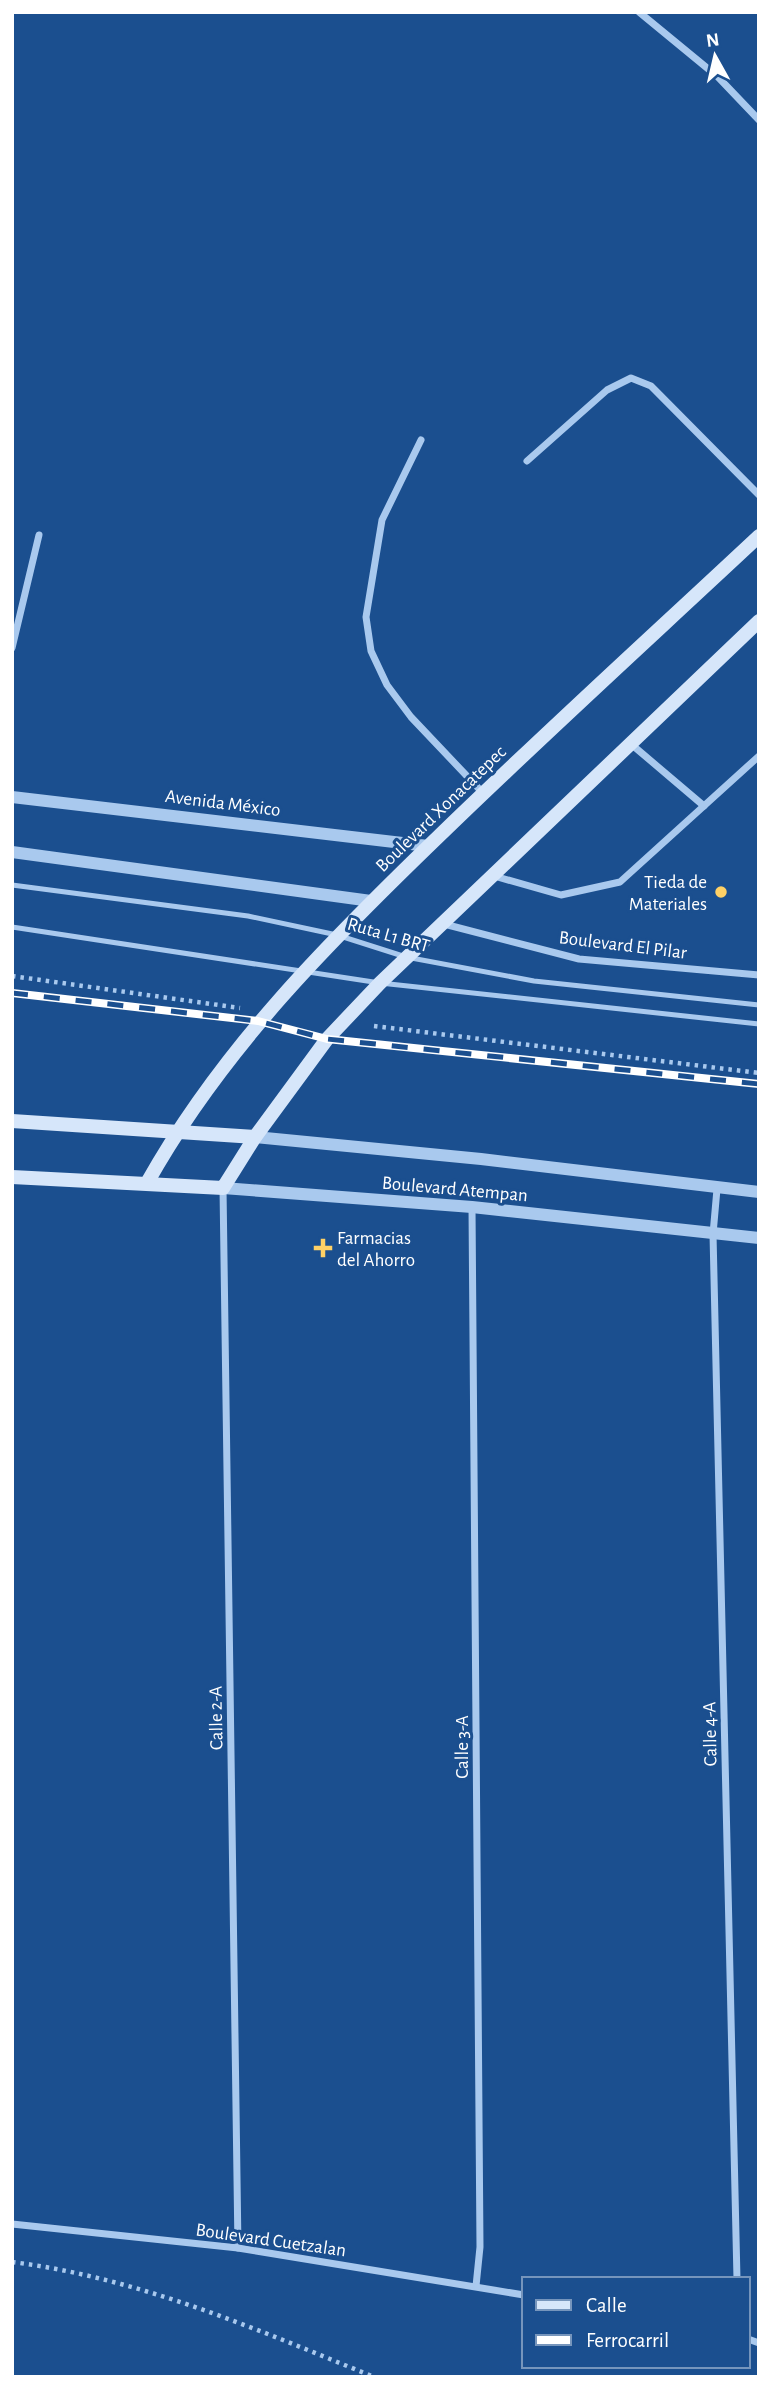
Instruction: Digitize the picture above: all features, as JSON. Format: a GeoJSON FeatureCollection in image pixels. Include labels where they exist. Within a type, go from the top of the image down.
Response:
{"type":"FeatureCollection","features":[{"type":"Feature","properties":{"kind":"main road","name":"Boulevard Xonacatepec"},"geometry":{"type":"LineString","coordinates":[[147,1183],[175,1133],[266,1011],[337,935],[483,793],[759,536]]}},
{"type":"Feature","properties":{"kind":"main road"},"geometry":{"type":"LineString","coordinates":[[223,1188],[255,1137],[327,1039],[406,957],[444,925],[759,621]]}},
{"type":"Feature","properties":{"kind":"main road"},"geometry":{"type":"LineString","coordinates":[[12,1121],[175,1133]]}},
{"type":"Feature","properties":{"kind":"main road","name":"Boulevard Atempan"},"geometry":{"type":"LineString","coordinates":[[175,1133],[255,1137]]}},
{"type":"Feature","properties":{"kind":"main road"},"geometry":{"type":"LineString","coordinates":[[12,1177],[147,1183]]}},
{"type":"Feature","properties":{"kind":"main road","name":"Boulevard Atempan"},"geometry":{"type":"LineString","coordinates":[[147,1183],[223,1188]]}},
{"type":"Feature","properties":{"kind":"street"},"geometry":{"type":"LineString","coordinates":[[639,12],[718,77],[759,120]]}},
{"type":"Feature","properties":{"kind":"street"},"geometry":{"type":"LineString","coordinates":[[527,461],[607,390],[631,378],[651,386],[759,495]]}},
{"type":"Feature","properties":{"kind":"street"},"geometry":{"type":"LineString","coordinates":[[421,440],[382,520],[366,617],[371,651],[387,685],[411,717],[483,793]]}},
{"type":"Feature","properties":{"kind":"street"},"geometry":{"type":"LineString","coordinates":[[12,648],[39,535]]}},
{"type":"Feature","properties":{"kind":"street"},"geometry":{"type":"LineString","coordinates":[[631,744],[704,806]]}},
{"type":"Feature","properties":{"kind":"street"},"geometry":{"type":"LineString","coordinates":[[494,876],[561,895],[620,882],[759,756]]}},
{"type":"Feature","properties":{"kind":"street","name":"Avenida México"},"geometry":{"type":"LineString","coordinates":[[12,797],[428,846]]}},
{"type":"Feature","properties":{"kind":"street"},"geometry":{"type":"LineString","coordinates":[[12,852],[371,901]]}},
{"type":"Feature","properties":{"kind":"street","name":"Boulevard El Pilar"},"geometry":{"type":"LineString","coordinates":[[444,925],[579,959],[759,975]]}},
{"type":"Feature","properties":{"kind":"street","name":"Boulevard Atempan"},"geometry":{"type":"LineString","coordinates":[[255,1137],[481,1159],[759,1192]]}},
{"type":"Feature","properties":{"kind":"street","name":"Boulevard Atempan"},"geometry":{"type":"LineString","coordinates":[[223,1188],[472,1208],[759,1238]]}},
{"type":"Feature","properties":{"kind":"street","name":"Calle 2-A"},"geometry":{"type":"LineString","coordinates":[[223,1188],[238,2248]]}},
{"type":"Feature","properties":{"kind":"street","name":"Calle 4-A"},"geometry":{"type":"LineString","coordinates":[[717,1188],[713,1234],[737,2277]]}},
{"type":"Feature","properties":{"kind":"street","name":"Calle 3-A"},"geometry":{"type":"LineString","coordinates":[[472,1208],[480,2234],[476,2286]]}},
{"type":"Feature","properties":{"kind":"street","name":"Boulevard Cuetzalan"},"geometry":{"type":"LineString","coordinates":[[12,2224],[238,2248],[522,2295]]}},
{"type":"Feature","properties":{"kind":"lane","name":"Ruta L1 BRT"},"geometry":{"type":"LineString","coordinates":[[12,885],[248,916],[337,935],[406,957],[534,981],[759,1005]]}},
{"type":"Feature","properties":{"kind":"lane"},"geometry":{"type":"LineString","coordinates":[[12,927],[305,969],[380,983],[759,1024]]}},
{"type":"Feature","properties":{"kind":"path"},"geometry":{"type":"LineString","coordinates":[[12,976],[266,1011]]}},
{"type":"Feature","properties":{"kind":"path"},"geometry":{"type":"LineString","coordinates":[[344,1022],[759,1073]]}},
{"type":"Feature","properties":{"kind":"path"},"geometry":{"type":"LineString","coordinates":[[12,2262],[61,2268],[202,2308],[374,2377]]}},
{"type":"Feature","properties":{"kind":"railway"},"geometry":{"type":"LineString","coordinates":[[12,993],[258,1021],[327,1039],[759,1084]]}},
{"type":"Feature","properties":{"kind":"place","name":"Tieda de Materiales"},"geometry":{"type":"Point","coordinates":[721,892]}},
{"type":"Feature","properties":{"kind":"place","name":"Farmacias del Ahorro"},"geometry":{"type":"Point","coordinates":[323,1248]}}]}
